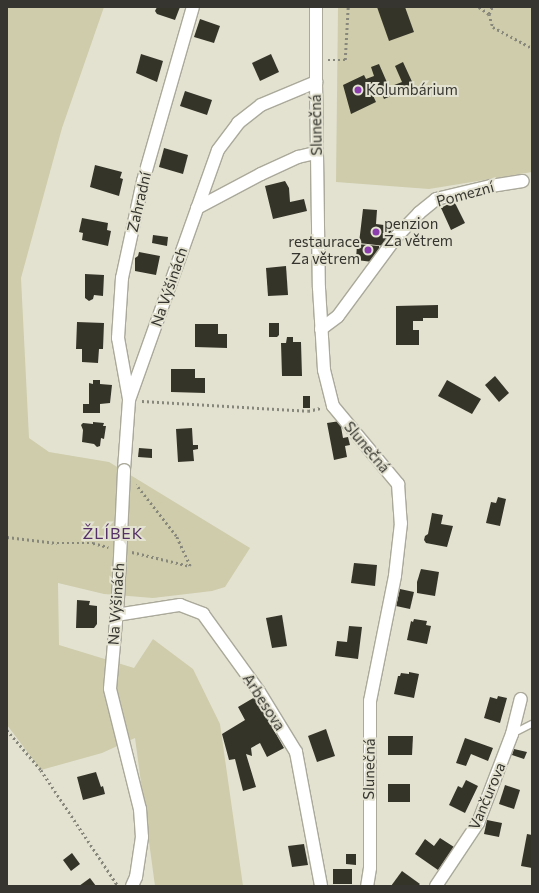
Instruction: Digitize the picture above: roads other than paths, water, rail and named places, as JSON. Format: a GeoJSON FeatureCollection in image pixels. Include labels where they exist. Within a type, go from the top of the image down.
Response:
{"type":"FeatureCollection","features":[{"type":"Feature","properties":{"kind":"street","name":"Zahradní"},"geometry":{"type":"LineString","coordinates":[[129,400],[118,338],[122,278],[143,181],[193,7]]}},
{"type":"Feature","properties":{"kind":"street","name":"Slunečná"},"geometry":{"type":"LineString","coordinates":[[316,7],[316,153],[321,329],[324,370],[333,406],[398,484],[401,523],[395,576],[370,701],[370,868],[367,886]]}},
{"type":"Feature","properties":{"kind":"street","name":"Na Výšinách"},"geometry":{"type":"LineString","coordinates":[[137,883],[142,837],[140,809],[110,689],[118,599],[129,400],[218,150],[238,123],[261,105],[316,82]]}},
{"type":"Feature","properties":{"kind":"street"},"geometry":{"type":"LineString","coordinates":[[197,208],[267,171],[298,157],[316,153]]}},
{"type":"Feature","properties":{"kind":"street","name":"Pomezní"},"geometry":{"type":"LineString","coordinates":[[321,329],[338,316],[397,236],[436,199],[492,186],[523,181]]}},
{"type":"Feature","properties":{"kind":"street","name":"Arbesova"},"geometry":{"type":"LineString","coordinates":[[116,615],[180,605],[203,614],[258,690],[296,752],[320,886]]}},
{"type":"Feature","properties":{"kind":"street","name":"Vančurova"},"geometry":{"type":"LineString","coordinates":[[436,886],[478,823],[512,734],[521,699]]}},
{"type":"Feature","properties":{"kind":"lane"},"geometry":{"type":"LineString","coordinates":[[512,734],[532,724]]}},
{"type":"Feature","properties":{"kind":"place","name":"Kolumbárium"},"geometry":{"type":"Point","coordinates":[358,90]}},
{"type":"Feature","properties":{"kind":"place","name":"penzion Za větrem"},"geometry":{"type":"Point","coordinates":[376,232]}},
{"type":"Feature","properties":{"kind":"place","name":"restaurace Za větrem"},"geometry":{"type":"Point","coordinates":[368,250]}},
{"type":"Feature","properties":{"kind":"district","name":"ŽLÍBEK"},"geometry":{"type":"Point","coordinates":[113,533]}}]}
